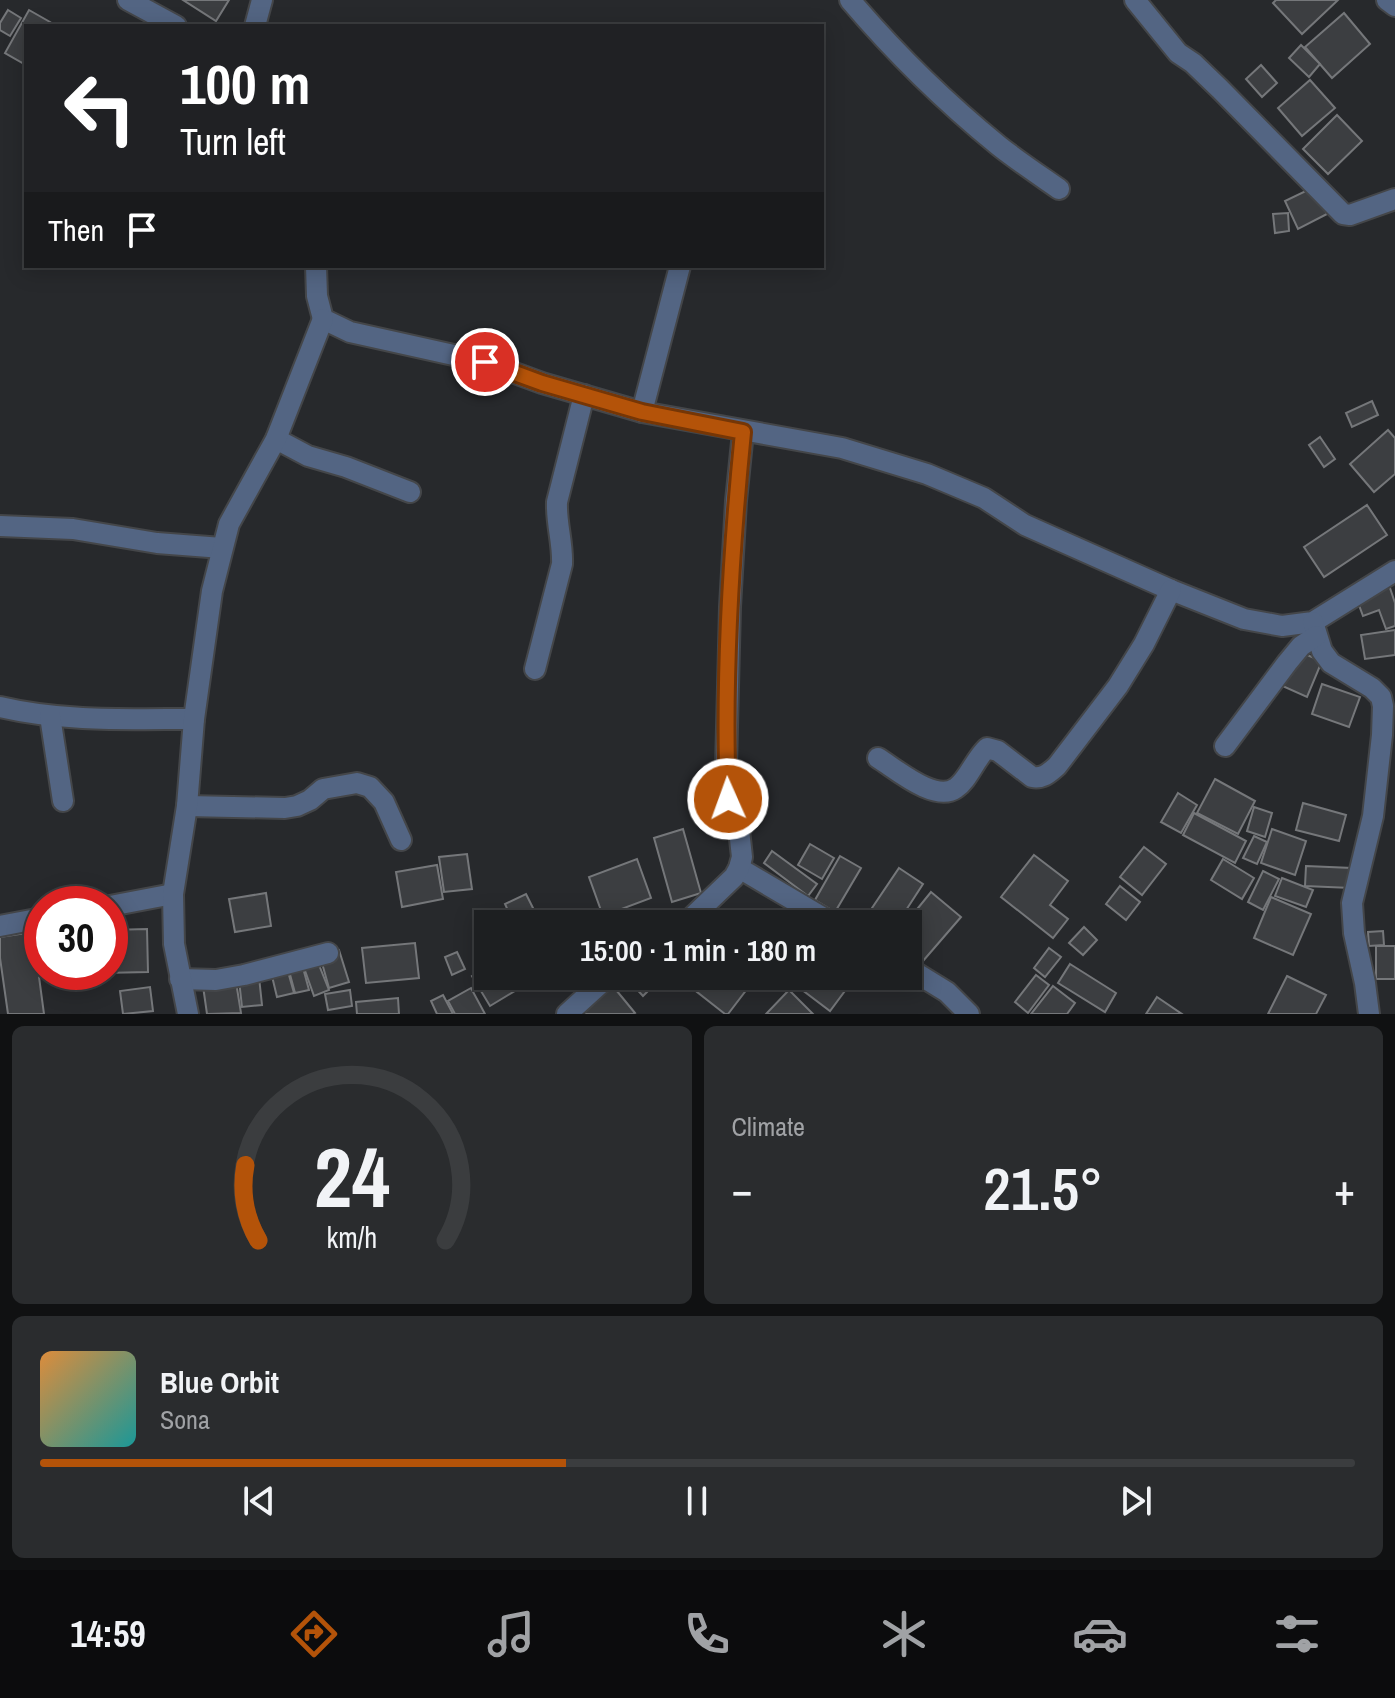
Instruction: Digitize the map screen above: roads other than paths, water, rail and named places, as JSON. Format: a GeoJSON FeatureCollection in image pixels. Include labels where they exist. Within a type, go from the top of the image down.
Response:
{"type":"FeatureCollection","features":[{"type":"Feature","properties":{"kind":"street"},"geometry":{"type":"LineString","coordinates":[[128,0],[172,24]]}},
{"type":"Feature","properties":{"kind":"street"},"geometry":{"type":"LineString","coordinates":[[256,24],[262,0]]}},
{"type":"Feature","properties":{"kind":"street"},"geometry":{"type":"LineString","coordinates":[[850,0],[884,40],[928,82],[999,145],[1059,189]]}},
{"type":"Feature","properties":{"kind":"street"},"geometry":{"type":"LineString","coordinates":[[1135,0],[1178,53],[1220,89],[1343,214],[1350,215],[1395,199]]}},
{"type":"Feature","properties":{"kind":"street"},"geometry":{"type":"LineString","coordinates":[[1387,0],[1395,6]]}},
{"type":"Feature","properties":{"kind":"street"},"geometry":{"type":"LineString","coordinates":[[188,1014],[174,944],[173,894],[187,806],[194,719],[212,591],[229,524],[276,439],[323,319],[317,296],[316,268]]}},
{"type":"Feature","properties":{"kind":"street"},"geometry":{"type":"LineString","coordinates":[[642,412],[679,268]]}},
{"type":"Feature","properties":{"kind":"street"},"geometry":{"type":"LineString","coordinates":[[323,319],[350,332],[485,362],[542,383],[642,412],[842,448],[927,474],[984,498],[1025,525],[1171,590],[1244,619],[1315,629]]}},
{"type":"Feature","properties":{"kind":"street"},"geometry":{"type":"LineString","coordinates":[[535,669],[562,564],[557,502],[584,395]]}},
{"type":"Feature","properties":{"kind":"street"},"geometry":{"type":"LineString","coordinates":[[700,910],[734,877],[742,857],[739,830],[731,815],[728,799],[726,767],[730,607],[743,432]]}},
{"type":"Feature","properties":{"kind":"street"},"geometry":{"type":"LineString","coordinates":[[276,439],[308,456],[410,492]]}},
{"type":"Feature","properties":{"kind":"street"},"geometry":{"type":"LineString","coordinates":[[0,526],[73,529],[157,543],[222,548]]}},
{"type":"Feature","properties":{"kind":"street"},"geometry":{"type":"LineString","coordinates":[[1225,746],[1315,629],[1395,571]]}},
{"type":"Feature","properties":{"kind":"street"},"geometry":{"type":"LineString","coordinates":[[878,758],[926,788],[938,792],[957,788],[987,748],[998,751],[1032,777],[1045,776],[1057,766],[1118,686],[1144,644],[1171,590]]}},
{"type":"Feature","properties":{"kind":"street"},"geometry":{"type":"LineString","coordinates":[[1315,629],[1322,651],[1331,663],[1372,688],[1388,693],[1373,816],[1352,903],[1354,933],[1370,1014]]}},
{"type":"Feature","properties":{"kind":"street"},"geometry":{"type":"LineString","coordinates":[[0,707],[50,716],[194,719]]}},
{"type":"Feature","properties":{"kind":"street"},"geometry":{"type":"LineString","coordinates":[[50,716],[63,801]]}},
{"type":"Feature","properties":{"kind":"street"},"geometry":{"type":"LineString","coordinates":[[187,806],[285,808],[310,800],[323,789],[357,783],[370,787],[384,802],[401,840]]}},
{"type":"Feature","properties":{"kind":"street"},"geometry":{"type":"LineString","coordinates":[[739,868],[810,910]]}},
{"type":"Feature","properties":{"kind":"street"},"geometry":{"type":"LineString","coordinates":[[128,903],[173,894]]}},
{"type":"Feature","properties":{"kind":"street"},"geometry":{"type":"LineString","coordinates":[[0,926],[24,921]]}},
{"type":"Feature","properties":{"kind":"street"},"geometry":{"type":"LineString","coordinates":[[180,979],[216,980],[328,953]]}},
{"type":"Feature","properties":{"kind":"street"},"geometry":{"type":"LineString","coordinates":[[922,977],[947,992],[969,1014]]}},
{"type":"Feature","properties":{"kind":"street"},"geometry":{"type":"LineString","coordinates":[[567,1014],[593,990]]}}]}
